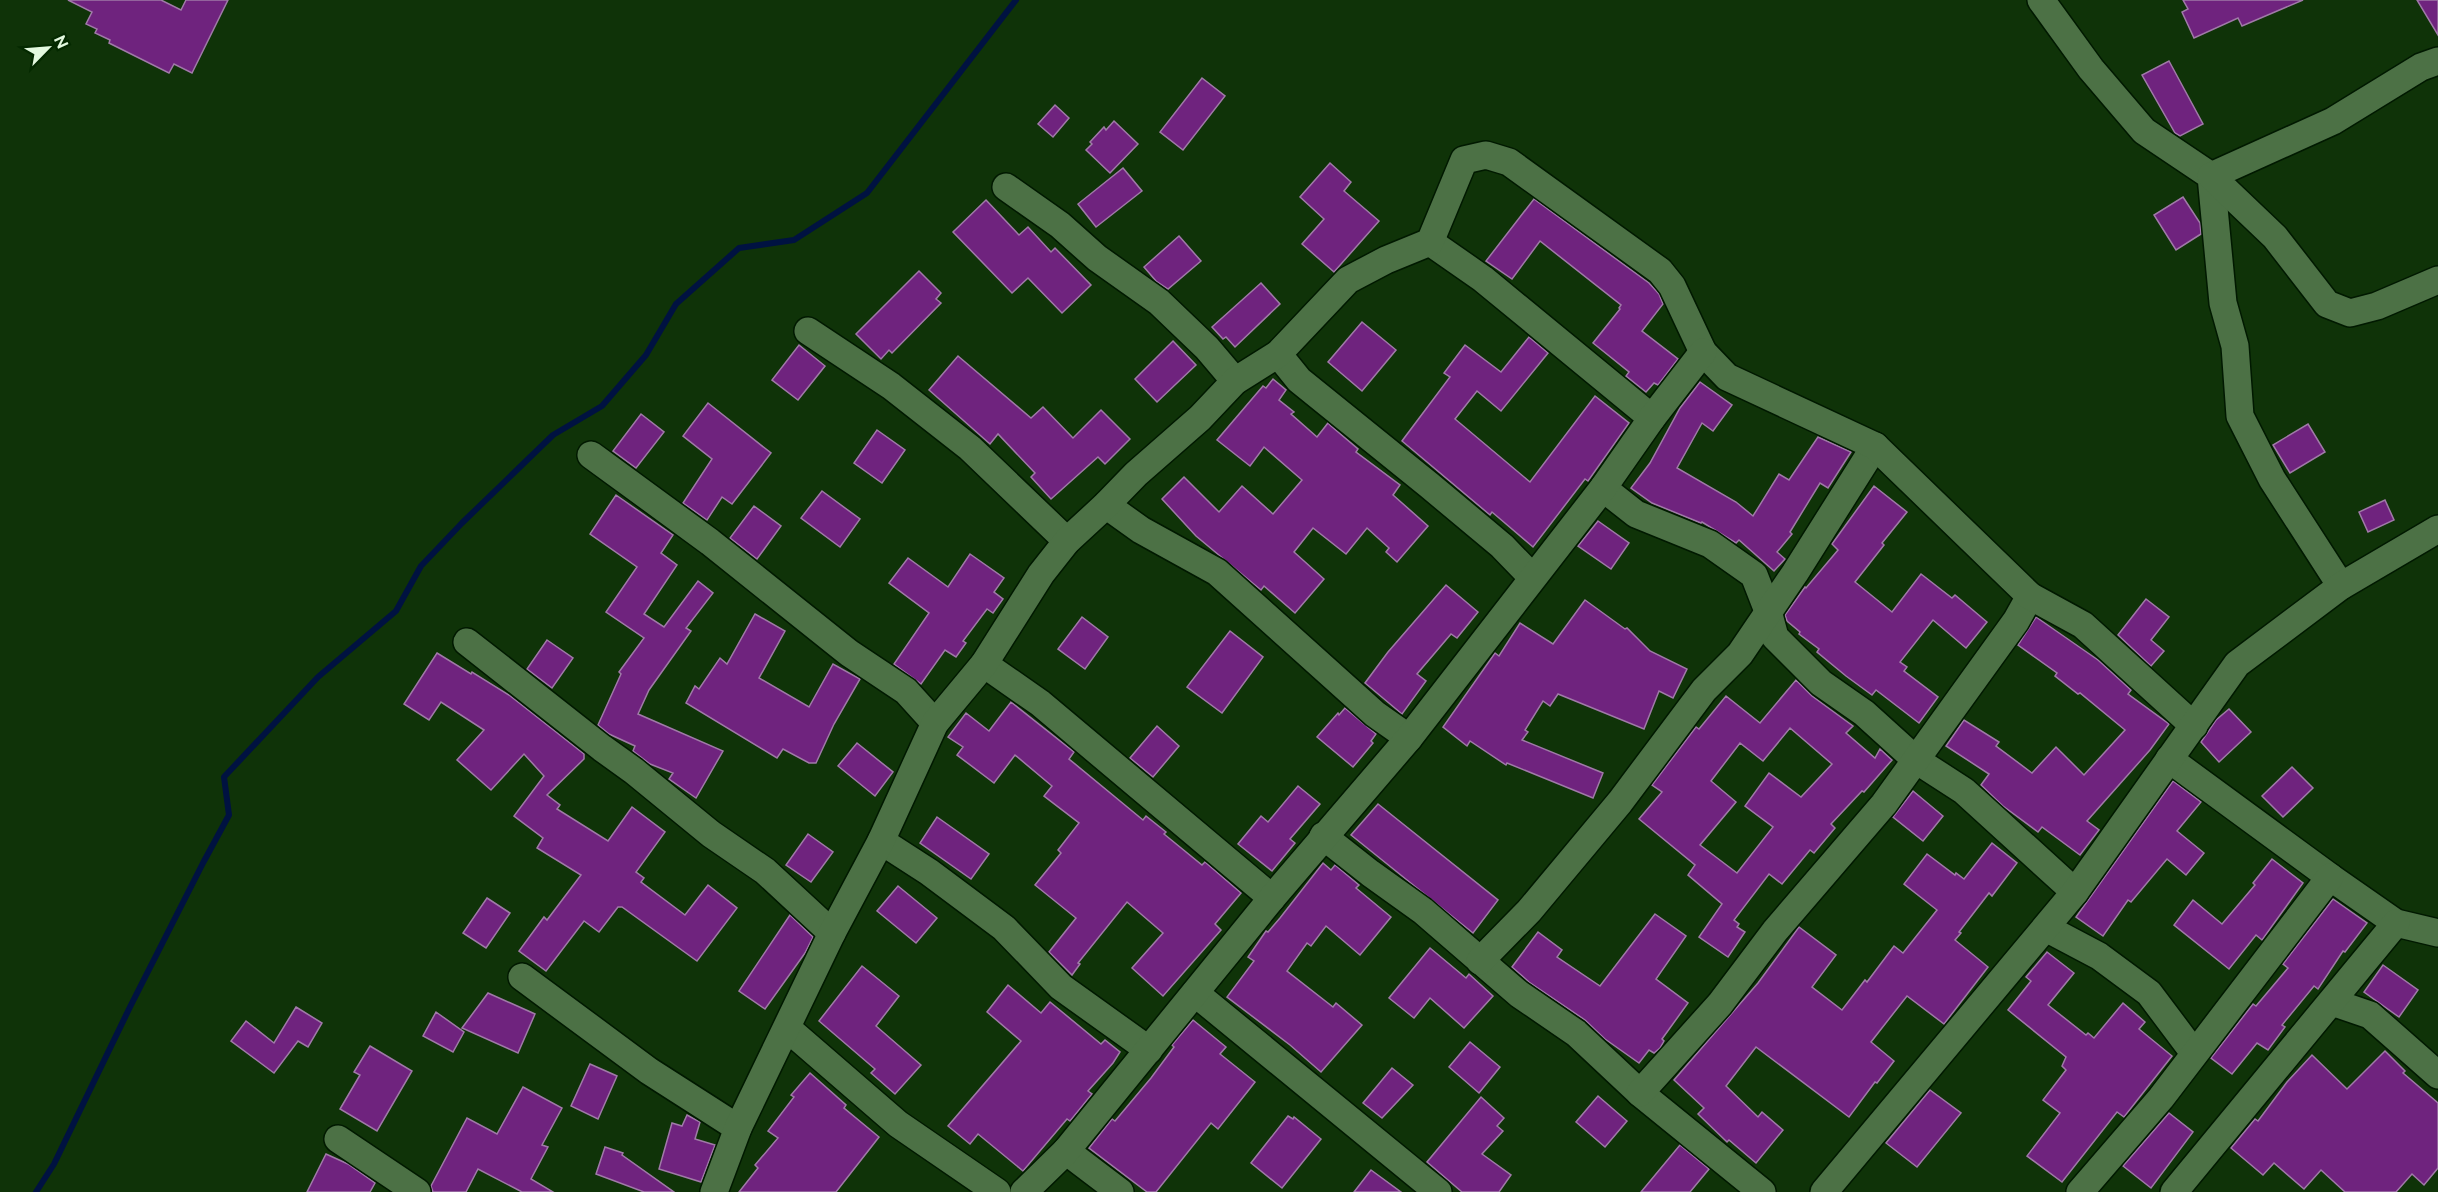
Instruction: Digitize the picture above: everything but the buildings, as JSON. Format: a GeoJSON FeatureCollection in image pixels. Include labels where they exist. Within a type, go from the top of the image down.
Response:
{"type":"FeatureCollection","features":[{"type":"Feature","properties":{"kind":"street"},"geometry":{"type":"LineString","coordinates":[[2045,1],[2091,69],[2144,131],[2211,176],[2275,237],[2328,304],[2350,313],[2376,306],[2438,279]]}},
{"type":"Feature","properties":{"kind":"street"},"geometry":{"type":"LineString","coordinates":[[2211,176],[2332,121],[2421,66],[2438,61]]}},
{"type":"Feature","properties":{"kind":"street"},"geometry":{"type":"LineString","coordinates":[[714,1192],[738,1128],[832,933],[881,841],[935,723],[984,664],[1041,573],[1067,541],[1136,474],[1200,418],[1235,381],[1278,354],[1348,280],[1386,260],[1430,242],[1464,160],[1486,155],[1509,162],[1660,271],[1672,286],[1703,352],[1727,378],[1875,446],[2030,596],[2083,625],[2194,726]]}},
{"type":"Feature","properties":{"kind":"street"},"geometry":{"type":"LineString","coordinates":[[2211,176],[2223,303],[2235,346],[2240,416],[2272,479],[2341,586]]}},
{"type":"Feature","properties":{"kind":"street"},"geometry":{"type":"LineString","coordinates":[[1006,187],[1059,225],[1097,258],[1159,302],[1207,348],[1235,381]]}},
{"type":"Feature","properties":{"kind":"street"},"geometry":{"type":"LineString","coordinates":[[1430,242],[1483,279],[1652,418]]}},
{"type":"Feature","properties":{"kind":"street"},"geometry":{"type":"LineString","coordinates":[[808,331],[891,386],[970,448],[1067,541]]}},
{"type":"Feature","properties":{"kind":"street"},"geometry":{"type":"LineString","coordinates":[[1024,1192],[1066,1151],[1323,836],[1409,738],[1603,488],[1652,418],[1703,352]]}},
{"type":"Feature","properties":{"kind":"street"},"geometry":{"type":"LineString","coordinates":[[1278,354],[1299,380],[1438,492],[1502,546],[1533,577]]}},
{"type":"Feature","properties":{"kind":"street"},"geometry":{"type":"LineString","coordinates":[[1480,961],[1529,911],[1620,802],[1704,690],[1740,654],[1875,446]]}},
{"type":"Feature","properties":{"kind":"street"},"geometry":{"type":"LineString","coordinates":[[591,455],[710,542],[849,653],[906,691],[935,723]]}},
{"type":"Feature","properties":{"kind":"street"},"geometry":{"type":"LineString","coordinates":[[1603,488],[1636,514],[1710,544],[1754,575],[1775,637],[1821,683],[1864,713],[1916,760],[1964,791],[2075,892]]}},
{"type":"Feature","properties":{"kind":"street"},"geometry":{"type":"LineString","coordinates":[[1106,505],[1141,530],[1217,572],[1375,714],[1409,738]]}},
{"type":"Feature","properties":{"kind":"street"},"geometry":{"type":"LineString","coordinates":[[1824,1192],[2075,892],[2237,664],[2341,586],[2438,529]]}},
{"type":"Feature","properties":{"kind":"street"},"geometry":{"type":"LineString","coordinates":[[1640,1093],[1727,994],[1775,931],[1884,804],[2016,621],[2030,596]]}},
{"type":"Feature","properties":{"kind":"street"},"geometry":{"type":"LineString","coordinates":[[467,642],[634,771],[711,834],[765,871],[832,933]]}},
{"type":"Feature","properties":{"kind":"street"},"geometry":{"type":"LineString","coordinates":[[984,664],[1040,703],[1272,898]]}},
{"type":"Feature","properties":{"kind":"street"},"geometry":{"type":"LineString","coordinates":[[2169,759],[2330,877],[2396,922],[2438,933]]}},
{"type":"Feature","properties":{"kind":"street"},"geometry":{"type":"LineString","coordinates":[[1323,836],[1423,911],[1519,994],[1576,1033],[1640,1093],[1762,1192]]}},
{"type":"Feature","properties":{"kind":"street"},"geometry":{"type":"LineString","coordinates":[[881,841],[1004,928],[1062,987],[1149,1050]]}},
{"type":"Feature","properties":{"kind":"street"},"geometry":{"type":"LineString","coordinates":[[2080,1192],[2161,1098],[2330,877]]}},
{"type":"Feature","properties":{"kind":"street"},"geometry":{"type":"LineString","coordinates":[[2174,1192],[2396,922]]}},
{"type":"Feature","properties":{"kind":"street"},"geometry":{"type":"LineString","coordinates":[[2046,928],[2099,956],[2149,993],[2194,1053]]}},
{"type":"Feature","properties":{"kind":"street"},"geometry":{"type":"LineString","coordinates":[[522,977],[639,1065],[738,1128]]}},
{"type":"Feature","properties":{"kind":"street"},"geometry":{"type":"LineString","coordinates":[[1195,993],[1438,1192]]}},
{"type":"Feature","properties":{"kind":"street"},"geometry":{"type":"LineString","coordinates":[[2332,1002],[2370,1015],[2438,1075]]}},
{"type":"Feature","properties":{"kind":"street"},"geometry":{"type":"LineString","coordinates":[[787,1028],[898,1124],[997,1192]]}},
{"type":"Feature","properties":{"kind":"street"},"geometry":{"type":"LineString","coordinates":[[338,1139],[417,1192]]}},
{"type":"Feature","properties":{"kind":"street"},"geometry":{"type":"LineString","coordinates":[[1066,1151],[1120,1192]]}},
{"type":"Feature","properties":{"kind":"waterway"},"geometry":{"type":"LineString","coordinates":[[36,1192],[54,1164],[130,1007],[229,815],[224,777],[318,677],[396,611],[421,566],[462,523],[553,435],[602,406],[646,355],[676,304],[739,248],[794,240],[867,193],[1016,0]]}}]}
